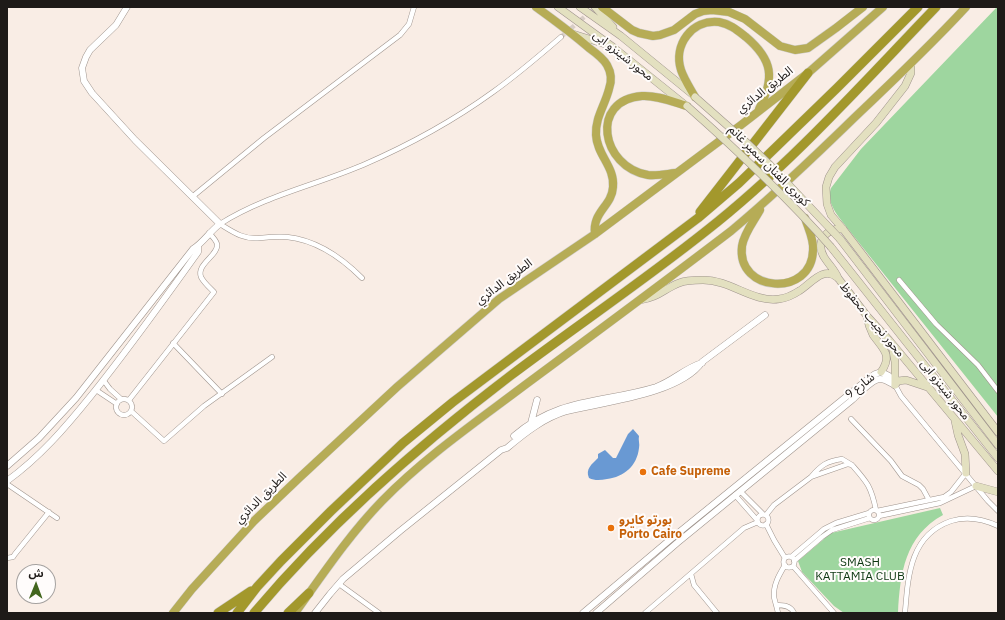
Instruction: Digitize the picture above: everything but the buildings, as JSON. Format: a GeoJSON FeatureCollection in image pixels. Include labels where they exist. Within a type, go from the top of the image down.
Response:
{"type":"FeatureCollection","features":[{"type":"Feature","properties":{"kind":"highway"},"geometry":{"type":"LineString","coordinates":[[536,7],[573,34],[601,58],[606,64],[610,76],[609,89],[599,115],[596,135],[598,148],[611,173],[613,188],[611,197],[596,218],[594,226],[595,234]]}},
{"type":"Feature","properties":{"kind":"highway"},"geometry":{"type":"LineString","coordinates":[[602,7],[632,30],[638,33],[653,36],[674,30],[695,14],[703,11],[712,10],[729,12],[745,19],[780,46],[799,50],[808,48],[863,7]]}},
{"type":"Feature","properties":{"kind":"highway","name":"الطريق الدائري"},"geometry":{"type":"LineString","coordinates":[[173,613],[192,589],[254,521],[346,432],[499,299],[533,274],[595,234],[808,73],[883,7]]}},
{"type":"Feature","properties":{"kind":"highway"},"geometry":{"type":"LineString","coordinates":[[237,613],[257,587],[331,511],[403,443],[453,402],[698,218],[739,183],[918,7]]}},
{"type":"Feature","properties":{"kind":"highway"},"geometry":{"type":"LineString","coordinates":[[254,613],[340,519],[414,453],[511,376],[671,258],[748,196],[788,160],[936,7]]}},
{"type":"Feature","properties":{"kind":"highway"},"geometry":{"type":"LineString","coordinates":[[295,613],[351,535],[408,476],[486,414],[732,231],[765,203],[911,64],[966,7]]}},
{"type":"Feature","properties":{"kind":"highway"},"geometry":{"type":"LineString","coordinates":[[696,97],[681,69],[679,50],[688,33],[701,25],[710,22],[720,22],[734,28],[757,46],[764,55],[770,77],[768,89],[758,111]]}},
{"type":"Feature","properties":{"kind":"highway"},"geometry":{"type":"LineString","coordinates":[[698,218],[705,205],[808,73]]}},
{"type":"Feature","properties":{"kind":"highway"},"geometry":{"type":"LineString","coordinates":[[677,172],[659,175],[643,174],[628,167],[616,156],[608,141],[608,124],[615,108],[624,101],[637,97],[650,96],[687,106]]}},
{"type":"Feature","properties":{"kind":"highway"},"geometry":{"type":"LineString","coordinates":[[765,203],[743,241],[742,251],[744,261],[749,271],[756,278],[766,283],[788,283],[802,275],[809,266],[813,256],[812,239],[804,217]]}},
{"type":"Feature","properties":{"kind":"highway"},"geometry":{"type":"LineString","coordinates":[[218,613],[257,587]]}},
{"type":"Feature","properties":{"kind":"highway"},"geometry":{"type":"LineString","coordinates":[[288,613],[309,593]]}},
{"type":"Feature","properties":{"kind":"main road","name":"محور شينزو ابى"},"geometry":{"type":"LineString","coordinates":[[558,7],[613,47],[687,106]]}},
{"type":"Feature","properties":{"kind":"main road","name":"محور شينزو ابى"},"geometry":{"type":"LineString","coordinates":[[580,7],[621,36],[696,97]]}},
{"type":"Feature","properties":{"kind":"main road"},"geometry":{"type":"LineString","coordinates":[[595,7],[621,36]]}},
{"type":"Feature","properties":{"kind":"main road"},"geometry":{"type":"LineString","coordinates":[[573,34],[613,47]]}},
{"type":"Feature","properties":{"kind":"main road"},"geometry":{"type":"LineString","coordinates":[[911,64],[911,73],[905,86],[876,123],[835,167],[829,177],[826,193],[828,209],[830,214],[843,228],[998,432]]}},
{"type":"Feature","properties":{"kind":"main road","name":"كوبرى الفنان سمير غانم"},"geometry":{"type":"LineString","coordinates":[[696,97],[766,160],[840,239]]}},
{"type":"Feature","properties":{"kind":"main road","name":"كوبرى الفنان سمير غانم"},"geometry":{"type":"LineString","coordinates":[[687,106],[757,169],[831,247]]}},
{"type":"Feature","properties":{"kind":"main road"},"geometry":{"type":"LineString","coordinates":[[838,278],[824,256],[822,243],[824,236],[829,230],[843,228]]}},
{"type":"Feature","properties":{"kind":"main road","name":"محور شينزو ابى"},"geometry":{"type":"LineString","coordinates":[[840,239],[998,445]]}},
{"type":"Feature","properties":{"kind":"main road","name":"محور شينزو ابى"},"geometry":{"type":"LineString","coordinates":[[831,247],[998,458]]}},
{"type":"Feature","properties":{"kind":"main road","name":"محور نجيب محفوظ"},"geometry":{"type":"LineString","coordinates":[[640,300],[654,297],[678,283],[701,280],[721,282],[760,298],[776,299],[796,293],[822,274],[831,274],[838,278],[867,316],[889,340],[998,471]]}},
{"type":"Feature","properties":{"kind":"main road"},"geometry":{"type":"LineString","coordinates":[[867,316],[869,326],[886,354],[887,362],[881,372]]}},
{"type":"Feature","properties":{"kind":"main road"},"geometry":{"type":"LineString","coordinates":[[889,340],[895,358],[895,385]]}},
{"type":"Feature","properties":{"kind":"main road"},"geometry":{"type":"LineString","coordinates":[[895,385],[898,381],[904,380],[928,388]]}},
{"type":"Feature","properties":{"kind":"main road"},"geometry":{"type":"LineString","coordinates":[[955,421],[965,454],[966,473]]}},
{"type":"Feature","properties":{"kind":"main road"},"geometry":{"type":"LineString","coordinates":[[976,486],[998,492]]}},
{"type":"Feature","properties":{"kind":"street"},"geometry":{"type":"LineString","coordinates":[[127,7],[116,25],[90,50],[86,57],[82,68],[84,81],[92,93],[135,140],[220,224],[245,238],[256,239],[277,236],[310,243],[338,257],[362,278]]}},
{"type":"Feature","properties":{"kind":"street"},"geometry":{"type":"LineString","coordinates":[[192,197],[264,138],[400,35],[409,24],[414,7]]}},
{"type":"Feature","properties":{"kind":"street"},"geometry":{"type":"LineString","coordinates":[[7,466],[39,438],[76,398],[193,250],[198,247],[220,224],[264,202],[363,165],[428,133],[460,115],[493,92],[523,70],[562,37]]}},
{"type":"Feature","properties":{"kind":"street"},"geometry":{"type":"LineString","coordinates":[[129,400],[214,292],[204,281],[201,274],[203,267],[217,247],[216,242],[210,233]]}},
{"type":"Feature","properties":{"kind":"street"},"geometry":{"type":"LineString","coordinates":[[57,518],[8,485],[55,439],[104,381],[198,252],[198,247]]}},
{"type":"Feature","properties":{"kind":"street"},"geometry":{"type":"LineString","coordinates":[[898,280],[936,324],[978,365],[998,391]]}},
{"type":"Feature","properties":{"kind":"street"},"geometry":{"type":"LineString","coordinates":[[316,613],[339,584],[400,531],[501,450],[538,424],[555,415],[574,409],[655,391],[695,371],[702,362],[765,315]]}},
{"type":"Feature","properties":{"kind":"street"},"geometry":{"type":"LineString","coordinates":[[173,343],[222,394]]}},
{"type":"Feature","properties":{"kind":"street"},"geometry":{"type":"LineString","coordinates":[[131,411],[164,442],[199,410],[272,357]]}},
{"type":"Feature","properties":{"kind":"street","name":"شارع 9"},"geometry":{"type":"LineString","coordinates":[[585,613],[672,538],[868,378],[881,372],[889,376],[895,385]]}},
{"type":"Feature","properties":{"kind":"street"},"geometry":{"type":"LineString","coordinates":[[501,450],[507,442],[531,423],[548,413],[567,406],[652,388],[677,379]]}},
{"type":"Feature","properties":{"kind":"street","name":"شارع 9"},"geometry":{"type":"LineString","coordinates":[[596,613],[740,490],[870,384],[880,379],[895,385]]}},
{"type":"Feature","properties":{"kind":"street"},"geometry":{"type":"LineString","coordinates":[[104,381],[121,399],[129,400]]}},
{"type":"Feature","properties":{"kind":"street"},"geometry":{"type":"LineString","coordinates":[[895,385],[901,396],[998,511]]}},
{"type":"Feature","properties":{"kind":"street"},"geometry":{"type":"LineString","coordinates":[[96,390],[117,404]]}},
{"type":"Feature","properties":{"kind":"street"},"geometry":{"type":"LineString","coordinates":[[121,399],[117,404],[117,410],[122,414],[126,414],[131,411]]}},
{"type":"Feature","properties":{"kind":"street"},"geometry":{"type":"LineString","coordinates":[[129,400],[132,404],[131,411]]}},
{"type":"Feature","properties":{"kind":"street"},"geometry":{"type":"LineString","coordinates":[[531,423],[537,400]]}},
{"type":"Feature","properties":{"kind":"street"},"geometry":{"type":"LineString","coordinates":[[851,419],[886,456],[902,476],[919,485],[923,489],[929,500]]}},
{"type":"Feature","properties":{"kind":"street"},"geometry":{"type":"LineString","coordinates":[[645,613],[744,528],[758,521],[760,515],[764,515],[774,505],[811,477],[823,464],[842,459],[852,464],[869,486],[873,496],[878,512],[876,520],[870,516]]}},
{"type":"Feature","properties":{"kind":"street"},"geometry":{"type":"LineString","coordinates":[[811,477],[841,466],[852,464]]}},
{"type":"Feature","properties":{"kind":"street"},"geometry":{"type":"LineString","coordinates":[[878,512],[939,498],[948,494],[966,473]]}},
{"type":"Feature","properties":{"kind":"street"},"geometry":{"type":"LineString","coordinates":[[870,516],[872,510],[878,512],[940,503],[976,486]]}},
{"type":"Feature","properties":{"kind":"street"},"geometry":{"type":"LineString","coordinates":[[740,490],[768,519],[766,524],[785,558],[785,565],[776,583],[774,598],[778,613]]}},
{"type":"Feature","properties":{"kind":"street"},"geometry":{"type":"LineString","coordinates":[[735,495],[761,525],[766,524]]}},
{"type":"Feature","properties":{"kind":"street"},"geometry":{"type":"LineString","coordinates":[[7,558],[13,557],[16,554],[49,512]]}},
{"type":"Feature","properties":{"kind":"street"},"geometry":{"type":"LineString","coordinates":[[785,565],[789,567],[793,561],[832,530],[870,516]]}},
{"type":"Feature","properties":{"kind":"street"},"geometry":{"type":"LineString","coordinates":[[905,613],[909,573],[915,555],[926,536],[944,524],[966,518],[987,521],[998,526]]}},
{"type":"Feature","properties":{"kind":"street"},"geometry":{"type":"LineString","coordinates":[[672,538],[677,544]]}},
{"type":"Feature","properties":{"kind":"street"},"geometry":{"type":"LineString","coordinates":[[785,558],[793,561],[834,613]]}},
{"type":"Feature","properties":{"kind":"street"},"geometry":{"type":"LineString","coordinates":[[691,574],[694,585],[717,613]]}},
{"type":"Feature","properties":{"kind":"street"},"geometry":{"type":"LineString","coordinates":[[683,581],[694,585]]}},
{"type":"Feature","properties":{"kind":"street"},"geometry":{"type":"LineString","coordinates":[[339,584],[379,613]]}},
{"type":"Feature","properties":{"kind":"street"},"geometry":{"type":"LineString","coordinates":[[776,605],[790,608],[794,613]]}},
{"type":"Feature","properties":{"kind":"green space"},"geometry":{"type":"Polygon","coordinates":[[[997,7],[998,417],[839,218],[830,200],[831,188],[861,149],[997,7]]]}},
{"type":"Feature","properties":{"kind":"green space","name":"SMASH KATTAMIA CLUB"},"geometry":{"type":"Polygon","coordinates":[[[940,508],[943,515],[930,524],[920,534],[907,557],[903,570],[898,613],[844,613],[834,606],[802,572],[798,561],[831,533],[940,508]]]}},
{"type":"Feature","properties":{"kind":"water"},"geometry":{"type":"Polygon","coordinates":[[[633,429],[639,436],[639,446],[636,460],[629,470],[613,478],[594,480],[589,478],[589,469],[598,458],[598,454],[605,450],[613,458],[616,458],[628,434],[633,429]]]}},
{"type":"Feature","properties":{"kind":"tunnel"},"geometry":{"type":"LineString","coordinates":[[561,37],[596,7]]}},
{"type":"Feature","properties":{"kind":"place","name":"Cafe Supreme"},"geometry":{"type":"Point","coordinates":[643,472]}},
{"type":"Feature","properties":{"kind":"place","name":"بورتو كايرو Porto Cairo"},"geometry":{"type":"Point","coordinates":[611,528]}}]}
